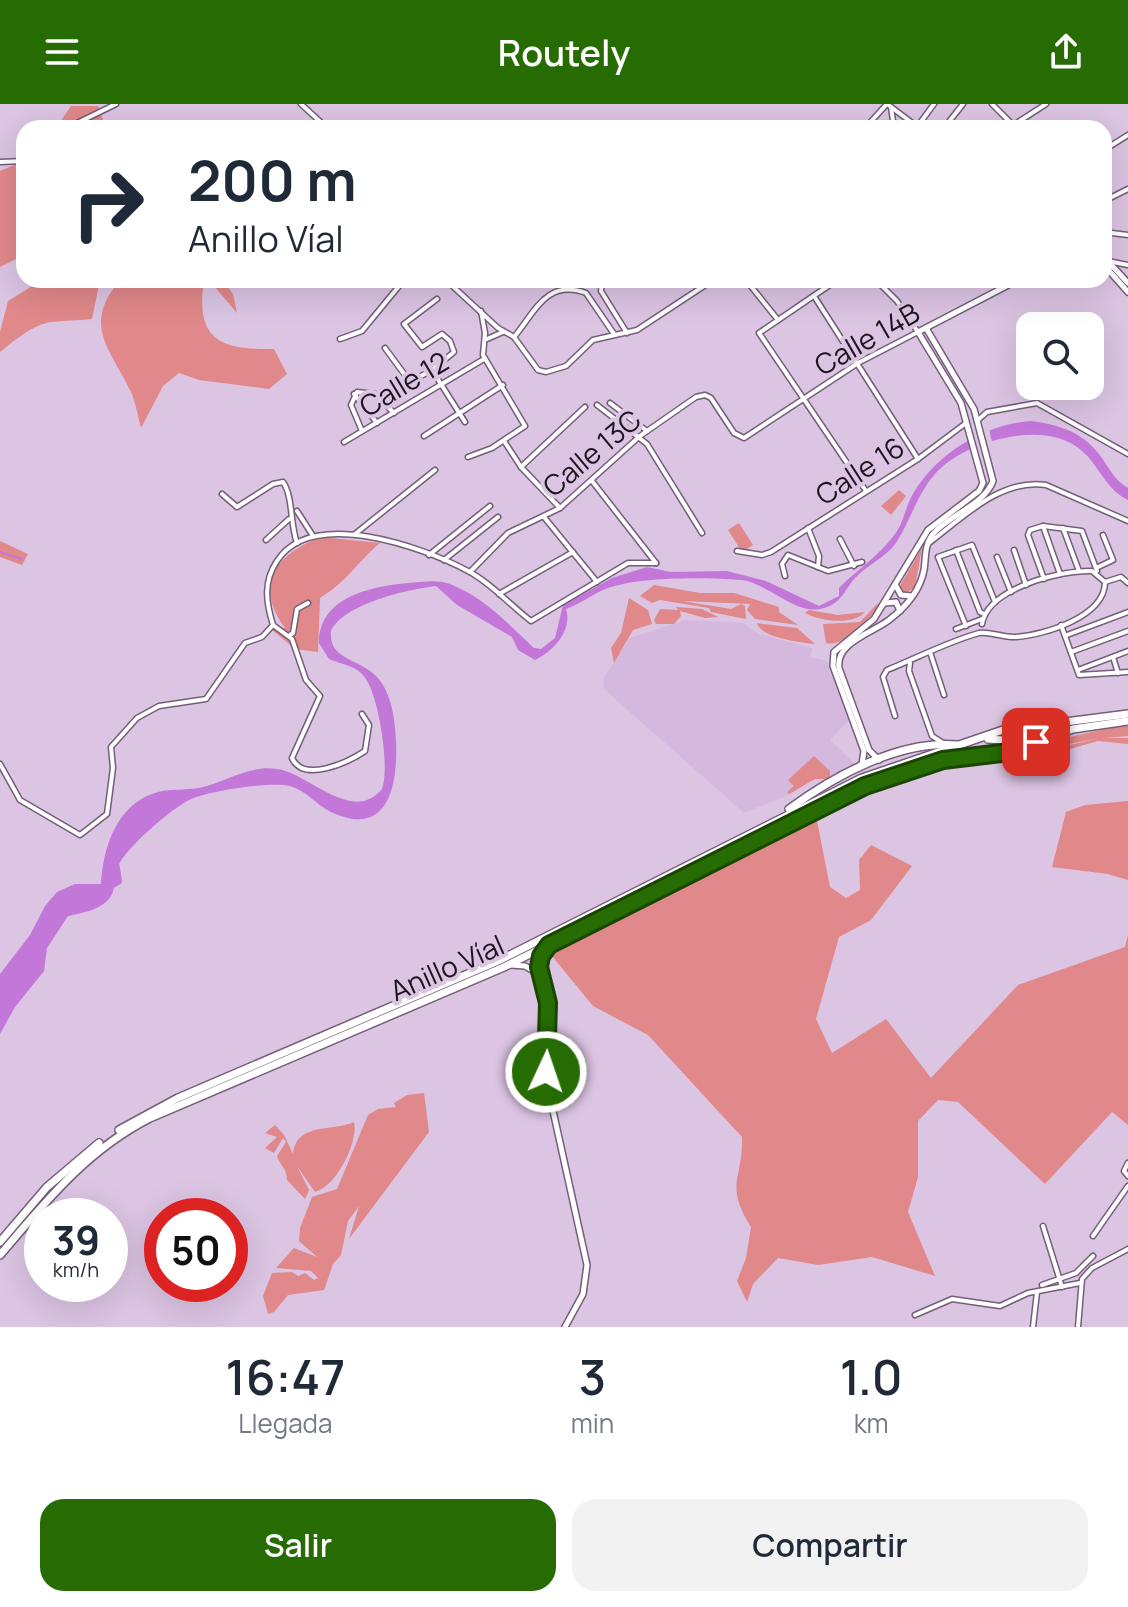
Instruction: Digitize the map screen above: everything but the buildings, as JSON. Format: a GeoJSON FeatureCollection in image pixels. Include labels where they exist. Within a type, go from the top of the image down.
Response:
{"type":"FeatureCollection","features":[{"type":"Feature","properties":{"kind":"highway","name":"Anillo Víal"},"geometry":{"type":"LineString","coordinates":[[0,1242],[57,1177],[108,1137],[143,1115],[498,961],[870,774],[1003,730],[1127,715]]}},
{"type":"Feature","properties":{"kind":"highway","name":"Anillo Víal"},"geometry":{"type":"LineString","coordinates":[[0,1255],[80,1164],[139,1124],[504,967],[856,790],[927,764],[1010,752],[1127,715]]}},
{"type":"Feature","properties":{"kind":"highway"},"geometry":{"type":"LineString","coordinates":[[1048,723],[1015,732],[1011,738],[1015,744],[1051,737]]}},
{"type":"Feature","properties":{"kind":"highway"},"geometry":{"type":"LineString","coordinates":[[772,824],[805,797],[860,767],[924,746],[966,744],[997,737],[1003,742],[1000,749],[972,756]]}},
{"type":"Feature","properties":{"kind":"street"},"geometry":{"type":"LineString","coordinates":[[83,120],[116,104]]}},
{"type":"Feature","properties":{"kind":"street"},"geometry":{"type":"LineString","coordinates":[[301,104],[318,120]]}},
{"type":"Feature","properties":{"kind":"street"},"geometry":{"type":"LineString","coordinates":[[950,120],[963,104]]}},
{"type":"Feature","properties":{"kind":"street"},"geometry":{"type":"LineString","coordinates":[[992,104],[1007,120]]}},
{"type":"Feature","properties":{"kind":"street"},"geometry":{"type":"LineString","coordinates":[[1023,120],[1046,104]]}},
{"type":"Feature","properties":{"kind":"street"},"geometry":{"type":"LineString","coordinates":[[873,120],[889,105],[909,120]]}},
{"type":"Feature","properties":{"kind":"street"},"geometry":{"type":"LineString","coordinates":[[1112,268],[1128,283]]}},
{"type":"Feature","properties":{"kind":"street"},"geometry":{"type":"LineString","coordinates":[[1112,270],[1128,292]]}},
{"type":"Feature","properties":{"kind":"street"},"geometry":{"type":"LineString","coordinates":[[340,339],[362,331],[397,288]]}},
{"type":"Feature","properties":{"kind":"street"},"geometry":{"type":"LineString","coordinates":[[456,288],[503,332],[514,337],[538,370],[546,372],[566,366],[588,344],[614,334],[627,333],[700,288]]}},
{"type":"Feature","properties":{"kind":"street"},"geometry":{"type":"LineString","coordinates":[[601,288],[627,333]]}},
{"type":"Feature","properties":{"kind":"street"},"geometry":{"type":"LineString","coordinates":[[753,288],[778,320]]}},
{"type":"Feature","properties":{"kind":"street"},"geometry":{"type":"LineString","coordinates":[[826,288],[759,333],[866,491]]}},
{"type":"Feature","properties":{"kind":"street"},"geometry":{"type":"LineString","coordinates":[[860,767],[864,751],[832,656],[840,644],[869,625],[928,530],[979,491],[983,483],[968,421],[953,387],[897,301],[884,288]]}},
{"type":"Feature","properties":{"kind":"street","name":"Calle 14B"},"geometry":{"type":"LineString","coordinates":[[740,437],[748,436],[858,363],[1003,288]]}},
{"type":"Feature","properties":{"kind":"street"},"geometry":{"type":"LineString","coordinates":[[514,337],[533,308],[556,292],[572,290],[586,293],[614,334]]}},
{"type":"Feature","properties":{"kind":"street"},"geometry":{"type":"LineString","coordinates":[[814,296],[918,459]]}},
{"type":"Feature","properties":{"kind":"street"},"geometry":{"type":"LineString","coordinates":[[385,348],[410,382],[432,370],[454,352],[450,341],[442,334],[422,347],[404,324],[437,299]]}},
{"type":"Feature","properties":{"kind":"street"},"geometry":{"type":"LineString","coordinates":[[468,457],[504,441],[525,426],[503,385],[484,359],[485,340],[480,308]]}},
{"type":"Feature","properties":{"kind":"street"},"geometry":{"type":"LineString","coordinates":[[880,760],[870,754],[838,661],[845,647],[899,612],[914,595],[921,581],[927,544],[938,529],[989,489],[992,469],[979,423],[965,391],[926,328]]}},
{"type":"Feature","properties":{"kind":"street"},"geometry":{"type":"LineString","coordinates":[[485,340],[503,332]]}},
{"type":"Feature","properties":{"kind":"street","name":"Calle 12"},"geometry":{"type":"LineString","coordinates":[[344,442],[484,359]]}},
{"type":"Feature","properties":{"kind":"street"},"geometry":{"type":"LineString","coordinates":[[432,370],[465,422]]}},
{"type":"Feature","properties":{"kind":"street"},"geometry":{"type":"LineString","coordinates":[[424,436],[503,385]]}},
{"type":"Feature","properties":{"kind":"street"},"geometry":{"type":"LineString","coordinates":[[354,394],[369,391],[394,413]]}},
{"type":"Feature","properties":{"kind":"street"},"geometry":{"type":"LineString","coordinates":[[354,394],[377,423]]}},
{"type":"Feature","properties":{"kind":"street"},"geometry":{"type":"LineString","coordinates":[[354,394],[351,405],[362,432]]}},
{"type":"Feature","properties":{"kind":"street","name":"Calle 13C"},"geometry":{"type":"LineString","coordinates":[[470,572],[508,533],[560,508],[640,436],[705,395],[714,402],[740,437]]}},
{"type":"Feature","properties":{"kind":"street"},"geometry":{"type":"LineString","coordinates":[[610,403],[647,431]]}},
{"type":"Feature","properties":{"kind":"street"},"geometry":{"type":"LineString","coordinates":[[979,423],[987,412],[1037,403],[1128,454]]}},
{"type":"Feature","properties":{"kind":"street"},"geometry":{"type":"LineString","coordinates":[[597,405],[640,436],[702,533]]}},
{"type":"Feature","properties":{"kind":"street"},"geometry":{"type":"LineString","coordinates":[[521,467],[585,407]]}},
{"type":"Feature","properties":{"kind":"street","name":"Calle 16"},"geometry":{"type":"LineString","coordinates":[[737,551],[762,555],[771,552],[918,459],[968,421]]}},
{"type":"Feature","properties":{"kind":"street"},"geometry":{"type":"LineString","coordinates":[[504,441],[521,467],[560,508]]}},
{"type":"Feature","properties":{"kind":"street"},"geometry":{"type":"LineString","coordinates":[[354,535],[435,470]]}},
{"type":"Feature","properties":{"kind":"street"},"geometry":{"type":"LineString","coordinates":[[362,714],[369,725],[365,751],[319,769],[302,771],[297,768],[292,758],[320,696],[306,680],[290,635],[273,625],[266,585],[278,559],[297,543],[313,536],[354,535],[429,555],[470,572],[533,620],[628,563],[656,563],[592,481]]}},
{"type":"Feature","properties":{"kind":"street"},"geometry":{"type":"LineString","coordinates":[[222,494],[237,507],[273,484],[283,482],[288,491],[289,519],[297,543]]}},
{"type":"Feature","properties":{"kind":"street"},"geometry":{"type":"LineString","coordinates":[[927,544],[996,494],[1034,485],[1046,485],[1128,521]]}},
{"type":"Feature","properties":{"kind":"street"},"geometry":{"type":"LineString","coordinates":[[429,555],[490,506]]}},
{"type":"Feature","properties":{"kind":"street"},"geometry":{"type":"LineString","coordinates":[[297,511],[313,536]]}},
{"type":"Feature","properties":{"kind":"street"},"geometry":{"type":"LineString","coordinates":[[444,560],[498,517]]}},
{"type":"Feature","properties":{"kind":"street"},"geometry":{"type":"LineString","coordinates":[[544,517],[597,582]]}},
{"type":"Feature","properties":{"kind":"street"},"geometry":{"type":"LineString","coordinates":[[266,540],[289,519]]}},
{"type":"Feature","properties":{"kind":"street"},"geometry":{"type":"LineString","coordinates":[[1043,526],[1060,574]]}},
{"type":"Feature","properties":{"kind":"street"},"geometry":{"type":"LineString","coordinates":[[895,716],[883,673],[983,632],[1020,637],[1061,625],[1094,605],[1104,591],[1105,582],[1096,570],[1082,531],[1043,526],[1030,530],[1028,535],[1044,579]]}},
{"type":"Feature","properties":{"kind":"street"},"geometry":{"type":"LineString","coordinates":[[808,528],[819,556],[818,567]]}},
{"type":"Feature","properties":{"kind":"street"},"geometry":{"type":"LineString","coordinates":[[1063,528],[1079,571]]}},
{"type":"Feature","properties":{"kind":"street"},"geometry":{"type":"LineString","coordinates":[[956,629],[983,619],[995,602],[1026,585],[1060,574],[1096,570],[1113,560],[1103,535]]}},
{"type":"Feature","properties":{"kind":"street"},"geometry":{"type":"LineString","coordinates":[[840,539],[854,566]]}},
{"type":"Feature","properties":{"kind":"street"},"geometry":{"type":"LineString","coordinates":[[966,626],[938,557],[972,545],[995,602]]}},
{"type":"Feature","properties":{"kind":"street"},"geometry":{"type":"LineString","coordinates":[[956,550],[983,619]]}},
{"type":"Feature","properties":{"kind":"street"},"geometry":{"type":"LineString","coordinates":[[1014,550],[1026,585]]}},
{"type":"Feature","properties":{"kind":"street"},"geometry":{"type":"LineString","coordinates":[[499,594],[573,552]]}},
{"type":"Feature","properties":{"kind":"street"},"geometry":{"type":"LineString","coordinates":[[785,576],[782,564],[788,555],[828,571],[862,562]]}},
{"type":"Feature","properties":{"kind":"street"},"geometry":{"type":"LineString","coordinates":[[997,557],[1011,592]]}},
{"type":"Feature","properties":{"kind":"street"},"geometry":{"type":"LineString","coordinates":[[1105,582],[1121,577],[1128,583]]}},
{"type":"Feature","properties":{"kind":"street"},"geometry":{"type":"LineString","coordinates":[[895,585],[903,596],[914,595]]}},
{"type":"Feature","properties":{"kind":"street"},"geometry":{"type":"LineString","coordinates":[[885,603],[896,602],[899,612]]}},
{"type":"Feature","properties":{"kind":"street"},"geometry":{"type":"LineString","coordinates":[[290,635],[294,631],[297,609],[308,603]]}},
{"type":"Feature","properties":{"kind":"street"},"geometry":{"type":"LineString","coordinates":[[1065,636],[1128,612]]}},
{"type":"Feature","properties":{"kind":"street"},"geometry":{"type":"LineString","coordinates":[[0,764],[20,800],[80,835],[87,834],[105,817],[109,808],[111,747],[137,718],[159,706],[206,699],[245,643],[262,637],[273,625]]}},
{"type":"Feature","properties":{"kind":"street"},"geometry":{"type":"LineString","coordinates":[[1061,625],[1079,675],[1128,672]]}},
{"type":"Feature","properties":{"kind":"street"},"geometry":{"type":"LineString","coordinates":[[1071,652],[1128,631]]}},
{"type":"Feature","properties":{"kind":"street"},"geometry":{"type":"LineString","coordinates":[[1078,670],[1128,651]]}},
{"type":"Feature","properties":{"kind":"street"},"geometry":{"type":"LineString","coordinates":[[930,652],[944,695]]}},
{"type":"Feature","properties":{"kind":"street"},"geometry":{"type":"LineString","coordinates":[[1113,657],[1118,673]]}},
{"type":"Feature","properties":{"kind":"street"},"geometry":{"type":"LineString","coordinates":[[910,663],[909,671],[932,736],[943,744]]}},
{"type":"Feature","properties":{"kind":"street"},"geometry":{"type":"LineString","coordinates":[[924,746],[932,736]]}},
{"type":"Feature","properties":{"kind":"street"},"geometry":{"type":"LineString","coordinates":[[549,945],[539,961],[548,1003],[546,1079],[586,1255],[583,1294],[565,1327]]}},
{"type":"Feature","properties":{"kind":"street"},"geometry":{"type":"LineString","coordinates":[[504,967],[525,966],[542,977]]}},
{"type":"Feature","properties":{"kind":"street"},"geometry":{"type":"LineString","coordinates":[[1128,1163],[1124,1171],[1128,1176]]}},
{"type":"Feature","properties":{"kind":"street"},"geometry":{"type":"LineString","coordinates":[[1093,1236],[1128,1186]]}},
{"type":"Feature","properties":{"kind":"street"},"geometry":{"type":"LineString","coordinates":[[1043,1226],[1062,1287]]}},
{"type":"Feature","properties":{"kind":"street"},"geometry":{"type":"LineString","coordinates":[[1078,1327],[1080,1283],[1092,1268],[1128,1249]]}},
{"type":"Feature","properties":{"kind":"street"},"geometry":{"type":"LineString","coordinates":[[1042,1285],[1076,1273],[1093,1256]]}},
{"type":"Feature","properties":{"kind":"street"},"geometry":{"type":"LineString","coordinates":[[915,1315],[952,1299],[1000,1306],[1037,1292],[1080,1283]]}},
{"type":"Feature","properties":{"kind":"street"},"geometry":{"type":"LineString","coordinates":[[1033,1327],[1037,1292]]}},
{"type":"Feature","properties":{"kind":"shaded area"},"geometry":{"type":"Polygon","coordinates":[[[71,106],[98,106],[103,120],[61,120],[71,106]]]}},
{"type":"Feature","properties":{"kind":"shaded area"},"geometry":{"type":"Polygon","coordinates":[[[16,164],[16,259],[0,267],[0,171],[16,164]]]}},
{"type":"Feature","properties":{"kind":"shaded area"},"geometry":{"type":"Polygon","coordinates":[[[29,288],[98,288],[92,319],[45,323],[0,352],[0,332],[8,301],[29,288]]]}},
{"type":"Feature","properties":{"kind":"shaded area"},"geometry":{"type":"Polygon","coordinates":[[[114,288],[203,288],[203,316],[215,337],[239,347],[274,349],[287,374],[269,389],[199,380],[179,373],[163,386],[141,428],[133,396],[103,337],[102,311],[114,288]]]}},
{"type":"Feature","properties":{"kind":"shaded area"},"geometry":{"type":"Polygon","coordinates":[[[216,288],[229,288],[237,313],[216,288]]]}},
{"type":"Feature","properties":{"kind":"shaded area"},"geometry":{"type":"Polygon","coordinates":[[[1031,421],[1060,427],[1085,440],[1128,488],[1128,500],[1111,487],[1092,461],[1075,446],[1049,436],[1013,436],[977,446],[946,463],[924,490],[892,548],[860,573],[837,601],[820,609],[800,607],[761,586],[741,580],[691,578],[616,585],[566,609],[567,625],[560,639],[535,660],[518,650],[512,637],[457,605],[436,586],[394,594],[349,613],[331,631],[331,641],[340,654],[378,678],[387,692],[394,716],[395,775],[386,804],[365,819],[350,819],[331,812],[296,788],[281,785],[240,788],[189,800],[130,849],[117,870],[113,893],[107,901],[91,910],[68,916],[47,948],[44,971],[15,1007],[0,1034],[0,974],[57,892],[75,884],[101,884],[105,856],[115,828],[122,816],[144,798],[158,792],[201,788],[268,768],[289,772],[344,800],[357,802],[370,799],[382,789],[384,750],[371,689],[358,671],[329,659],[319,643],[321,627],[328,615],[349,597],[393,585],[445,582],[474,596],[534,648],[541,649],[555,638],[563,605],[612,578],[647,567],[671,572],[727,571],[766,581],[819,606],[839,596],[839,588],[887,543],[900,526],[914,492],[949,453],[980,434],[1031,421]]]}},
{"type":"Feature","properties":{"kind":"shaded area"},"geometry":{"type":"Polygon","coordinates":[[[899,490],[906,496],[891,515],[881,506],[899,490]]]}},
{"type":"Feature","properties":{"kind":"shaded area"},"geometry":{"type":"Polygon","coordinates":[[[739,523],[753,545],[742,552],[728,530],[739,523]]]}},
{"type":"Feature","properties":{"kind":"shaded area"},"geometry":{"type":"Polygon","coordinates":[[[321,537],[380,543],[338,585],[320,598],[318,652],[295,649],[272,630],[285,628],[275,612],[270,584],[274,572],[291,552],[321,537]]]}},
{"type":"Feature","properties":{"kind":"shaded area"},"geometry":{"type":"Polygon","coordinates":[[[0,541],[28,554],[22,565],[0,557],[0,541]]]}},
{"type":"Feature","properties":{"kind":"shaded area"},"geometry":{"type":"Polygon","coordinates":[[[922,548],[915,587],[905,594],[900,590],[901,584],[922,548]]]}},
{"type":"Feature","properties":{"kind":"shaded area"},"geometry":{"type":"Polygon","coordinates":[[[654,585],[700,593],[734,593],[779,607],[779,612],[798,625],[755,619],[747,610],[750,604],[682,601],[731,609],[741,604],[745,606],[746,619],[711,612],[709,608],[660,600],[652,603],[640,596],[654,585]]]}},
{"type":"Feature","properties":{"kind":"shaded area"},"geometry":{"type":"Polygon","coordinates":[[[629,598],[648,610],[652,624],[633,630],[614,663],[611,648],[621,633],[629,598]]]}},
{"type":"Feature","properties":{"kind":"shaded area"},"geometry":{"type":"Polygon","coordinates":[[[877,604],[880,605],[856,631],[840,641],[826,643],[823,624],[860,622],[877,604]]]}},
{"type":"Feature","properties":{"kind":"shaded area"},"geometry":{"type":"Polygon","coordinates":[[[676,607],[702,609],[718,617],[705,618],[680,611],[681,616],[674,624],[656,624],[654,620],[660,609],[678,610],[676,607]]]}},
{"type":"Feature","properties":{"kind":"shaded area"},"geometry":{"type":"Polygon","coordinates":[[[809,610],[838,615],[865,612],[853,619],[836,621],[805,613],[809,610]]]}},
{"type":"Feature","properties":{"kind":"shaded area"},"geometry":{"type":"Polygon","coordinates":[[[686,620],[743,623],[759,634],[812,648],[810,657],[827,661],[849,720],[830,740],[857,766],[831,779],[819,775],[793,793],[744,813],[604,689],[603,679],[630,638],[686,620]]]}},
{"type":"Feature","properties":{"kind":"shaded area"},"geometry":{"type":"Polygon","coordinates":[[[757,623],[797,628],[815,644],[773,636],[757,623]]]}},
{"type":"Feature","properties":{"kind":"shaded area"},"geometry":{"type":"Polygon","coordinates":[[[1128,724],[1128,736],[1104,738],[1128,738],[1128,744],[1098,741],[1070,749],[1066,746],[1095,739],[1064,745],[1047,742],[1128,724]]]}},
{"type":"Feature","properties":{"kind":"shaded area"},"geometry":{"type":"Polygon","coordinates":[[[814,756],[830,771],[830,779],[815,779],[789,794],[787,792],[794,786],[788,780],[814,756]]]}},
{"type":"Feature","properties":{"kind":"shaded area"},"geometry":{"type":"Polygon","coordinates":[[[1128,801],[1128,880],[1108,874],[1052,867],[1066,812],[1085,805],[1128,801]]]}},
{"type":"Feature","properties":{"kind":"shaded area"},"geometry":{"type":"Polygon","coordinates":[[[816,816],[830,887],[846,898],[860,890],[859,860],[871,845],[912,866],[871,920],[839,937],[816,1019],[832,1053],[886,1019],[931,1078],[1018,985],[1125,947],[1128,935],[1128,1125],[1112,1112],[1045,1184],[958,1102],[938,1100],[918,1121],[918,1177],[908,1212],[935,1276],[872,1257],[818,1265],[778,1258],[753,1284],[747,1302],[737,1281],[746,1258],[751,1227],[738,1201],[737,1191],[742,1137],[648,1035],[593,1006],[552,956],[554,949],[816,816]]]}},
{"type":"Feature","properties":{"kind":"shaded area"},"geometry":{"type":"Polygon","coordinates":[[[424,1093],[429,1132],[349,1239],[359,1206],[348,1221],[341,1255],[333,1264],[324,1290],[288,1295],[274,1312],[268,1314],[263,1296],[272,1273],[292,1272],[298,1276],[305,1273],[314,1280],[318,1278],[311,1271],[276,1268],[294,1248],[317,1257],[299,1241],[300,1228],[312,1197],[337,1189],[368,1115],[378,1109],[396,1107],[394,1103],[407,1095],[424,1093]]]}},
{"type":"Feature","properties":{"kind":"shaded area"},"geometry":{"type":"Polygon","coordinates":[[[354,1122],[349,1151],[331,1182],[315,1192],[297,1166],[309,1190],[305,1199],[287,1180],[277,1156],[286,1142],[283,1138],[274,1153],[265,1148],[277,1137],[265,1133],[275,1125],[284,1135],[293,1154],[296,1144],[308,1132],[354,1122]]]}},
{"type":"Feature","properties":{"kind":"pier"},"geometry":{"type":"Polygon","coordinates":[[[988,425],[993,446],[972,455],[967,438],[988,425]]]}},
{"type":"Feature","properties":{"kind":"waterway"},"geometry":{"type":"LineString","coordinates":[[0,552],[22,559]]}},
{"type":"Feature","properties":{"kind":"waterway"},"geometry":{"type":"LineString","coordinates":[[107,887],[118,881],[115,863]]}},
{"type":"Feature","properties":{"kind":"route"},"geometry":{"type":"LineString","coordinates":[[546,1072],[548,1003],[539,967],[541,956],[549,945],[865,786],[943,760],[1010,752],[1036,742]]}}]}
